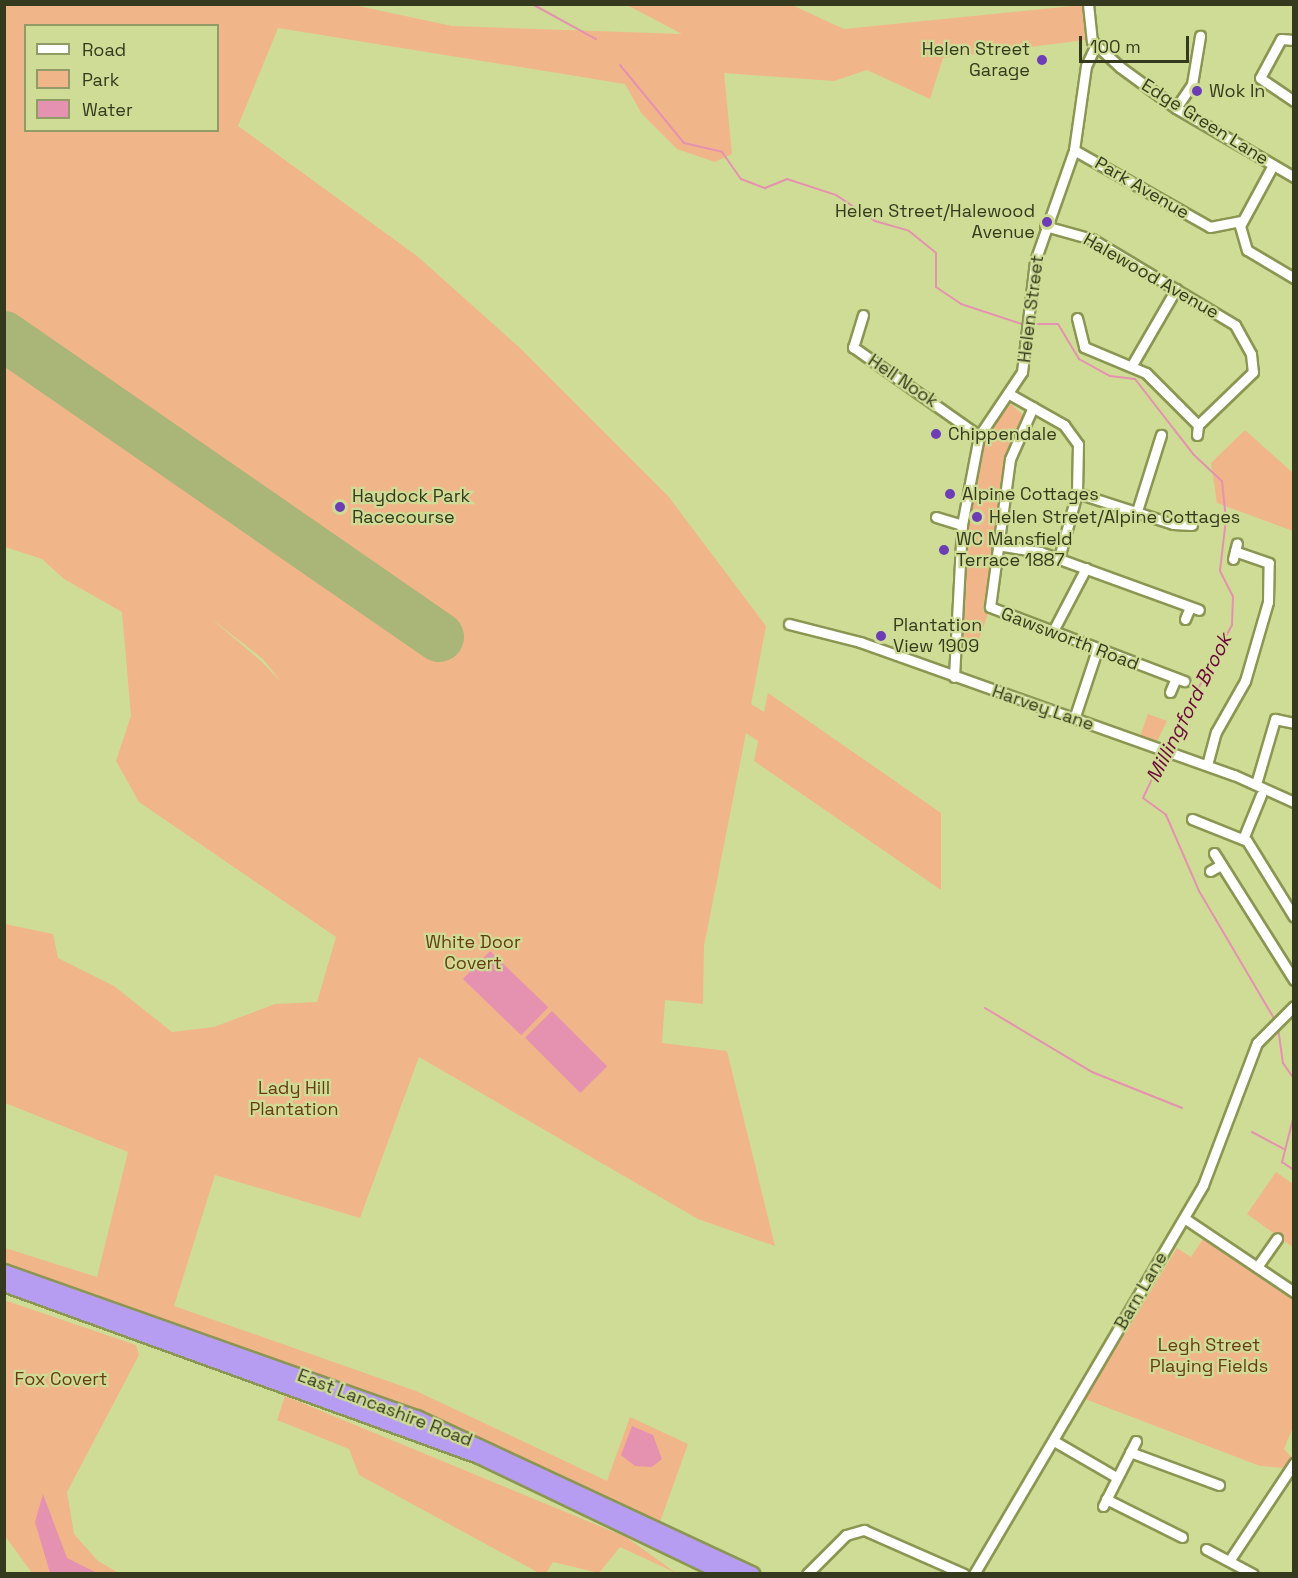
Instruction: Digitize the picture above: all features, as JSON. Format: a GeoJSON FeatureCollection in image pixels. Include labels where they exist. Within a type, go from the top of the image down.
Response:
{"type":"FeatureCollection","features":[{"type":"Feature","properties":{"kind":"highway","name":"East Lancashire Road"},"geometry":{"type":"LineString","coordinates":[[4,1272],[450,1432],[752,1574]]}},
{"type":"Feature","properties":{"kind":"highway","name":"East Lancashire Road"},"geometry":{"type":"LineString","coordinates":[[4,1284],[479,1456],[724,1574]]}},
{"type":"Feature","properties":{"kind":"street"},"geometry":{"type":"LineString","coordinates":[[1088,4],[1090,34],[1096,45]]}},
{"type":"Feature","properties":{"kind":"street"},"geometry":{"type":"LineString","coordinates":[[1293,40],[1281,39],[1260,78],[1293,101]]}},
{"type":"Feature","properties":{"kind":"street"},"geometry":{"type":"LineString","coordinates":[[1176,108],[1191,87],[1196,41]]}},
{"type":"Feature","properties":{"kind":"street","name":"Edge Green Lane"},"geometry":{"type":"LineString","coordinates":[[1096,45],[1176,108],[1293,177]]}},
{"type":"Feature","properties":{"kind":"street","name":"Helen Street"},"geometry":{"type":"LineString","coordinates":[[954,677],[962,525],[980,436],[1011,395],[1022,372],[1035,261],[1045,226],[1074,150],[1086,66],[1096,45]]}},
{"type":"Feature","properties":{"kind":"street","name":"Park Avenue"},"geometry":{"type":"LineString","coordinates":[[1074,150],[1210,227],[1241,221]]}},
{"type":"Feature","properties":{"kind":"street"},"geometry":{"type":"LineString","coordinates":[[1273,165],[1241,221],[1247,250],[1293,278]]}},
{"type":"Feature","properties":{"kind":"street","name":"Halewood Avenue"},"geometry":{"type":"LineString","coordinates":[[1045,226],[1092,239],[1231,321],[1254,363],[1250,376],[1198,425]]}},
{"type":"Feature","properties":{"kind":"street"},"geometry":{"type":"LineString","coordinates":[[1132,365],[1176,289]]}},
{"type":"Feature","properties":{"kind":"street","name":"Hell Nook"},"geometry":{"type":"LineString","coordinates":[[863,315],[853,347],[980,436]]}},
{"type":"Feature","properties":{"kind":"street"},"geometry":{"type":"LineString","coordinates":[[1090,322],[1078,321],[1091,352],[1132,365],[1198,425],[1197,435]]}},
{"type":"Feature","properties":{"kind":"street"},"geometry":{"type":"LineString","coordinates":[[1011,395],[1033,407],[1076,437],[1077,493],[1059,558]]}},
{"type":"Feature","properties":{"kind":"street","name":"Gawsworth Road"},"geometry":{"type":"LineString","coordinates":[[1033,407],[1010,459],[990,607],[1180,680],[1170,692]]}},
{"type":"Feature","properties":{"kind":"street"},"geometry":{"type":"LineString","coordinates":[[1137,511],[1156,461],[1161,438],[1173,443]]}},
{"type":"Feature","properties":{"kind":"street"},"geometry":{"type":"LineString","coordinates":[[1077,493],[1173,524],[1192,525]]}},
{"type":"Feature","properties":{"kind":"street"},"geometry":{"type":"LineString","coordinates":[[936,517],[962,525]]}},
{"type":"Feature","properties":{"kind":"street"},"geometry":{"type":"LineString","coordinates":[[997,545],[1059,558],[1194,608],[1185,619]]}},
{"type":"Feature","properties":{"kind":"street"},"geometry":{"type":"LineString","coordinates":[[1206,765],[1216,732],[1245,681],[1268,602],[1269,563],[1235,551]]}},
{"type":"Feature","properties":{"kind":"street"},"geometry":{"type":"LineString","coordinates":[[1053,631],[1086,568]]}},
{"type":"Feature","properties":{"kind":"street","name":"Harvey Lane"},"geometry":{"type":"LineString","coordinates":[[789,624],[860,642],[1206,765],[1256,784],[1293,802]]}},
{"type":"Feature","properties":{"kind":"street"},"geometry":{"type":"LineString","coordinates":[[1074,719],[1097,650]]}},
{"type":"Feature","properties":{"kind":"street"},"geometry":{"type":"LineString","coordinates":[[1256,784],[1275,719],[1293,723]]}},
{"type":"Feature","properties":{"kind":"street"},"geometry":{"type":"LineString","coordinates":[[1243,839],[1261,795]]}},
{"type":"Feature","properties":{"kind":"street"},"geometry":{"type":"LineString","coordinates":[[1192,819],[1243,839],[1293,917]]}},
{"type":"Feature","properties":{"kind":"street"},"geometry":{"type":"LineString","coordinates":[[1214,853],[1293,980]]}},
{"type":"Feature","properties":{"kind":"street"},"geometry":{"type":"LineString","coordinates":[[1210,871],[1221,865]]}},
{"type":"Feature","properties":{"kind":"street","name":"Barn Lane"},"geometry":{"type":"LineString","coordinates":[[974,1574],[1184,1218],[1220,1149],[1253,1052],[1274,1022],[1293,1006]]}},
{"type":"Feature","properties":{"kind":"street"},"geometry":{"type":"LineString","coordinates":[[1184,1218],[1293,1292]]}},
{"type":"Feature","properties":{"kind":"street"},"geometry":{"type":"LineString","coordinates":[[1257,1267],[1277,1238]]}},
{"type":"Feature","properties":{"kind":"street"},"geometry":{"type":"LineString","coordinates":[[1054,1441],[1116,1476]]}},
{"type":"Feature","properties":{"kind":"street"},"geometry":{"type":"LineString","coordinates":[[1136,1442],[1116,1476],[1105,1503],[1169,1538],[1182,1537]]}},
{"type":"Feature","properties":{"kind":"street"},"geometry":{"type":"LineString","coordinates":[[1130,1452],[1209,1478],[1219,1485]]}},
{"type":"Feature","properties":{"kind":"street"},"geometry":{"type":"LineString","coordinates":[[1229,1561],[1293,1463]]}},
{"type":"Feature","properties":{"kind":"street"},"geometry":{"type":"LineString","coordinates":[[807,1574],[846,1535],[864,1530],[964,1574]]}},
{"type":"Feature","properties":{"kind":"street"},"geometry":{"type":"LineString","coordinates":[[1206,1549],[1253,1574]]}},
{"type":"Feature","properties":{"kind":"green space"},"geometry":{"type":"Polygon","coordinates":[[[349,4],[452,26],[682,34],[627,5],[792,5],[844,29],[1083,5],[1085,40],[943,58],[930,99],[867,70],[834,81],[724,73],[732,154],[715,162],[677,149],[642,114],[625,84],[278,28],[238,126],[417,256],[520,348],[668,496],[766,626],[751,704],[764,712],[768,693],[941,813],[941,890],[754,761],[758,741],[746,733],[704,946],[703,1004],[665,1000],[662,1043],[727,1051],[775,1246],[698,1219],[419,1057],[360,1218],[215,1175],[174,1306],[416,1391],[607,1481],[630,1417],[688,1444],[660,1522],[409,1408],[5,1263],[5,1248],[97,1277],[128,1152],[5,1103],[5,924],[53,934],[58,958],[114,986],[172,1032],[214,1027],[275,1004],[317,1002],[336,937],[139,802],[116,761],[131,716],[122,612],[64,579],[42,559],[5,547],[5,5],[349,4]],[[209,617],[261,661],[282,683],[263,659],[209,617]]]}},
{"type":"Feature","properties":{"kind":"green space"},"geometry":{"type":"Polygon","coordinates":[[[1011,404],[1024,416],[1006,460],[983,611],[988,614],[978,642],[963,636],[963,542],[982,436],[1011,404]]]}},
{"type":"Feature","properties":{"kind":"green space"},"geometry":{"type":"Polygon","coordinates":[[[1245,430],[1293,473],[1293,531],[1217,503],[1211,463],[1245,430]]]}},
{"type":"Feature","properties":{"kind":"green space"},"geometry":{"type":"Polygon","coordinates":[[[1148,714],[1167,721],[1156,743],[1140,737],[1148,714]]]}},
{"type":"Feature","properties":{"kind":"green space"},"geometry":{"type":"Polygon","coordinates":[[[1276,1172],[1293,1184],[1293,1247],[1247,1214],[1276,1172]]]}},
{"type":"Feature","properties":{"kind":"green space","name":"Legh Street Playing Fields"},"geometry":{"type":"Polygon","coordinates":[[[1203,1239],[1293,1300],[1293,1427],[1284,1449],[1294,1460],[1285,1468],[1260,1466],[1085,1399],[1177,1248],[1191,1257],[1203,1239]]]}},
{"type":"Feature","properties":{"kind":"green space","name":"Fox Covert"},"geometry":{"type":"Polygon","coordinates":[[[4,1300],[136,1345],[139,1355],[67,1492],[74,1534],[98,1561],[119,1573],[32,1573],[5,1536],[4,1300]]]}},
{"type":"Feature","properties":{"kind":"green space"},"geometry":{"type":"Polygon","coordinates":[[[285,1396],[626,1537],[676,1573],[620,1547],[599,1573],[553,1562],[546,1573],[539,1573],[359,1475],[349,1449],[277,1420],[285,1396]]]}},
{"type":"Feature","properties":{"kind":"water"},"geometry":{"type":"Polygon","coordinates":[[[490,951],[548,1007],[521,1035],[463,979],[490,951]]]}},
{"type":"Feature","properties":{"kind":"water"},"geometry":{"type":"Polygon","coordinates":[[[552,1011],[607,1066],[580,1093],[525,1038],[552,1011]]]}},
{"type":"Feature","properties":{"kind":"water"},"geometry":{"type":"Polygon","coordinates":[[[632,1426],[653,1435],[662,1459],[652,1467],[635,1466],[621,1455],[632,1426]]]}},
{"type":"Feature","properties":{"kind":"water"},"geometry":{"type":"Polygon","coordinates":[[[43,1494],[67,1558],[97,1573],[50,1573],[35,1522],[43,1494]]]}},
{"type":"Feature","properties":{"kind":"waterway"},"geometry":{"type":"LineString","coordinates":[[532,4],[596,39]]}},
{"type":"Feature","properties":{"kind":"waterway","name":"Millingford Brook"},"geometry":{"type":"LineString","coordinates":[[620,65],[684,143],[722,152],[741,179],[765,188],[787,179],[836,195],[875,221],[909,231],[936,253],[936,287],[961,304],[1025,325]]}},
{"type":"Feature","properties":{"kind":"waterway","name":"Millingford Brook"},"geometry":{"type":"LineString","coordinates":[[1030,324],[1058,324],[1079,359],[1110,376],[1135,379],[1194,455],[1222,481],[1226,519],[1220,571],[1233,596],[1232,625],[1167,747]]}},
{"type":"Feature","properties":{"kind":"waterway","name":"Millingford Brook"},"geometry":{"type":"LineString","coordinates":[[1165,752],[1143,798],[1166,815],[1199,891],[1275,1020]]}},
{"type":"Feature","properties":{"kind":"waterway"},"geometry":{"type":"LineString","coordinates":[[985,1008],[1092,1072],[1182,1108]]}},
{"type":"Feature","properties":{"kind":"waterway","name":"Millingford Brook"},"geometry":{"type":"LineString","coordinates":[[1278,1028],[1283,1063],[1294,1079]]}},
{"type":"Feature","properties":{"kind":"waterway","name":"Millingford Brook"},"geometry":{"type":"LineString","coordinates":[[1294,1115],[1282,1162],[1294,1170]]}},
{"type":"Feature","properties":{"kind":"waterway"},"geometry":{"type":"LineString","coordinates":[[1252,1132],[1284,1149]]}},
{"type":"Feature","properties":{"kind":"runway"},"geometry":{"type":"LineString","coordinates":[[4,336],[439,637]]}},
{"type":"Feature","properties":{"kind":"place","name":"Helen Street Garage"},"geometry":{"type":"Point","coordinates":[1042,60]}},
{"type":"Feature","properties":{"kind":"place","name":"Wok In"},"geometry":{"type":"Point","coordinates":[1197,91]}},
{"type":"Feature","properties":{"kind":"place","name":"Helen Street/Halewood Avenue"},"geometry":{"type":"Point","coordinates":[1047,222]}},
{"type":"Feature","properties":{"kind":"place","name":"Chippendale"},"geometry":{"type":"Point","coordinates":[936,434]}},
{"type":"Feature","properties":{"kind":"place","name":"Alpine Cottages"},"geometry":{"type":"Point","coordinates":[950,494]}},
{"type":"Feature","properties":{"kind":"place","name":"Haydock Park Racecourse"},"geometry":{"type":"Point","coordinates":[340,507]}},
{"type":"Feature","properties":{"kind":"place","name":"Helen Street/Alpine Cottages"},"geometry":{"type":"Point","coordinates":[977,517]}},
{"type":"Feature","properties":{"kind":"place","name":"WC Mansfield Terrace 1887"},"geometry":{"type":"Point","coordinates":[944,550]}},
{"type":"Feature","properties":{"kind":"place","name":"Plantation View 1909"},"geometry":{"type":"Point","coordinates":[881,636]}},
{"type":"Feature","properties":{"kind":"park label","name":"White Door Covert"},"geometry":{"type":"Point","coordinates":[473,953]}},
{"type":"Feature","properties":{"kind":"park label","name":"Lady Hill Plantation"},"geometry":{"type":"Point","coordinates":[294,1099]}}]}
